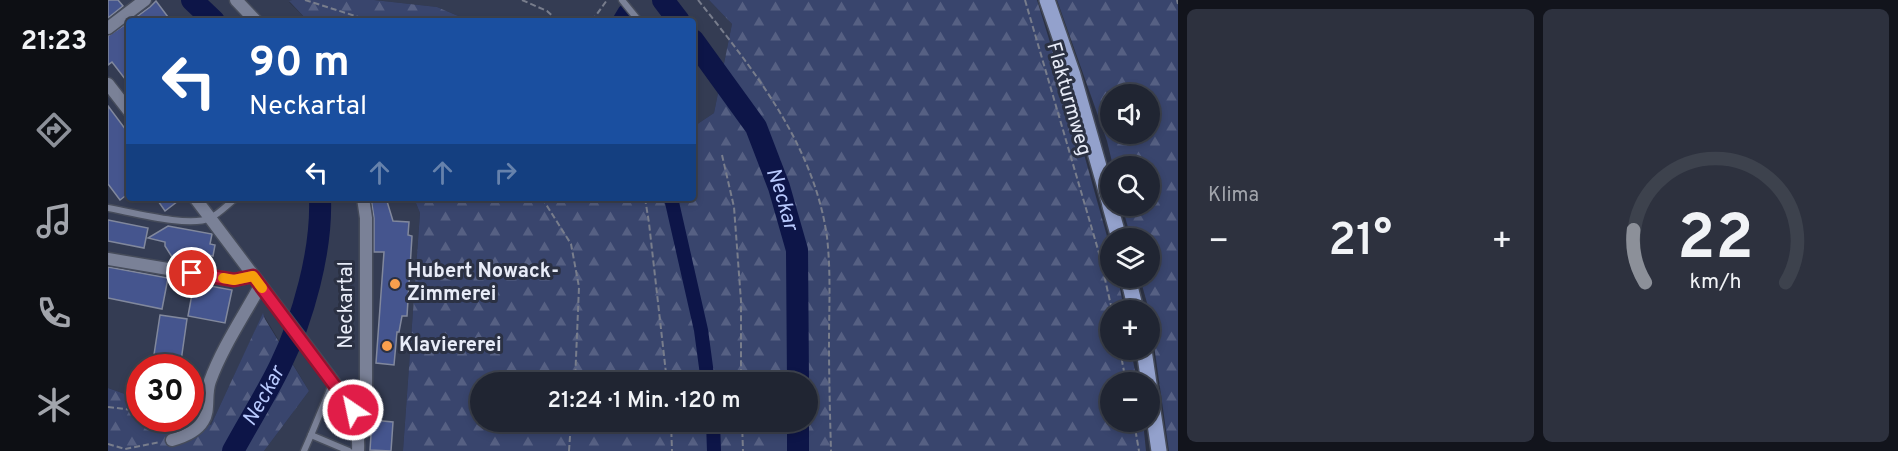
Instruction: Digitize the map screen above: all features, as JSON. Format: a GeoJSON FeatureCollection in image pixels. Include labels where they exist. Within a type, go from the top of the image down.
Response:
{"type":"FeatureCollection","features":[{"type":"Feature","properties":{"kind":"main road"},"geometry":{"type":"LineString","coordinates":[[1047,0],[1080,95],[1100,168]]}},
{"type":"Feature","properties":{"kind":"main road"},"geometry":{"type":"LineString","coordinates":[[1145,360],[1159,451]]}},
{"type":"Feature","properties":{"kind":"street"},"geometry":{"type":"LineString","coordinates":[[236,0],[253,18]]}},
{"type":"Feature","properties":{"kind":"street"},"geometry":{"type":"LineString","coordinates":[[108,28],[138,2]]}},
{"type":"Feature","properties":{"kind":"street"},"geometry":{"type":"LineString","coordinates":[[108,84],[126,107]]}},
{"type":"Feature","properties":{"kind":"street","name":"Neckartal"},"geometry":{"type":"LineString","coordinates":[[197,201],[353,410],[358,426],[358,451]]}},
{"type":"Feature","properties":{"kind":"street","name":"Neckartal"},"geometry":{"type":"LineString","coordinates":[[353,410],[366,386],[366,218],[363,201]]}},
{"type":"Feature","properties":{"kind":"street"},"geometry":{"type":"LineString","coordinates":[[108,258],[234,280],[256,281],[213,372],[206,391],[207,410],[204,420],[195,429],[172,440]]}},
{"type":"Feature","properties":{"kind":"lane"},"geometry":{"type":"LineString","coordinates":[[622,0],[637,18]]}},
{"type":"Feature","properties":{"kind":"lane"},"geometry":{"type":"LineString","coordinates":[[108,208],[166,219],[201,221],[210,218],[232,201]]}},
{"type":"Feature","properties":{"kind":"lane"},"geometry":{"type":"LineString","coordinates":[[304,451],[333,381]]}},
{"type":"Feature","properties":{"kind":"lane"},"geometry":{"type":"LineString","coordinates":[[311,435],[349,451]]}},
{"type":"Feature","properties":{"kind":"path"},"geometry":{"type":"LineString","coordinates":[[305,0],[362,18]]}},
{"type":"Feature","properties":{"kind":"path"},"geometry":{"type":"LineString","coordinates":[[522,0],[547,11],[555,18]]}},
{"type":"Feature","properties":{"kind":"path"},"geometry":{"type":"LineString","coordinates":[[594,18],[606,0]]}},
{"type":"Feature","properties":{"kind":"path"},"geometry":{"type":"LineString","coordinates":[[698,0],[742,56],[781,113],[802,155],[818,197],[826,237],[830,285],[831,451]]}},
{"type":"Feature","properties":{"kind":"path","name":"Flakturmweg"},"geometry":{"type":"LineString","coordinates":[[1025,0],[1100,254],[1110,300]]}},
{"type":"Feature","properties":{"kind":"path"},"geometry":{"type":"LineString","coordinates":[[722,155],[734,207],[741,301],[741,372]]}},
{"type":"Feature","properties":{"kind":"path"},"geometry":{"type":"LineString","coordinates":[[544,201],[571,244],[579,287],[575,372]]}},
{"type":"Feature","properties":{"kind":"path"},"geometry":{"type":"LineString","coordinates":[[645,201],[666,372]]}},
{"type":"Feature","properties":{"kind":"path"},"geometry":{"type":"LineString","coordinates":[[108,407],[126,409]]}},
{"type":"Feature","properties":{"kind":"path"},"geometry":{"type":"LineString","coordinates":[[568,451],[571,432]]}},
{"type":"Feature","properties":{"kind":"path"},"geometry":{"type":"LineString","coordinates":[[671,432],[672,451]]}},
{"type":"Feature","properties":{"kind":"path"},"geometry":{"type":"LineString","coordinates":[[742,432],[743,451]]}},
{"type":"Feature","properties":{"kind":"path"},"geometry":{"type":"LineString","coordinates":[[1135,432],[1138,451]]}},
{"type":"Feature","properties":{"kind":"path"},"geometry":{"type":"LineString","coordinates":[[108,444],[124,448],[172,440]]}},
{"type":"Feature","properties":{"kind":"shaded area"},"geometry":{"type":"Polygon","coordinates":[[[108,0],[292,0],[289,2],[305,18],[126,18],[126,201],[415,201],[420,213],[403,451],[264,451],[309,391],[263,314],[211,425],[204,422],[204,354],[126,354],[126,394],[108,388],[108,0]]]}},
{"type":"Feature","properties":{"kind":"shaded area"},"geometry":{"type":"Polygon","coordinates":[[[374,0],[709,0],[732,24],[714,113],[696,125],[696,18],[463,18],[437,7],[374,0]]]}},
{"type":"Feature","properties":{"kind":"green space"},"geometry":{"type":"Polygon","coordinates":[[[374,0],[437,7],[463,18],[305,18],[289,1],[374,0]]]}},
{"type":"Feature","properties":{"kind":"green space"},"geometry":{"type":"Polygon","coordinates":[[[709,0],[1037,0],[1105,228],[1100,228],[1100,288],[1120,288],[1122,300],[1100,300],[1100,360],[1133,360],[1135,372],[1100,372],[1100,432],[1144,432],[1146,451],[403,451],[420,213],[415,201],[696,201],[696,125],[714,113],[732,24],[709,0]]]}},
{"type":"Feature","properties":{"kind":"green space"},"geometry":{"type":"Polygon","coordinates":[[[1057,0],[1178,0],[1178,451],[1169,451],[1160,372],[1158,372],[1156,360],[1160,360],[1160,300],[1146,300],[1143,288],[1160,288],[1160,228],[1128,228],[1125,216],[1160,216],[1160,156],[1111,156],[1108,144],[1160,144],[1160,84],[1100,84],[1100,121],[1057,0]]]}},
{"type":"Feature","properties":{"kind":"green space"},"geometry":{"type":"Polygon","coordinates":[[[263,313],[309,391],[264,451],[108,451],[108,388],[126,394],[126,432],[204,432],[204,422],[211,425],[263,313]]]}},
{"type":"Feature","properties":{"kind":"building"},"geometry":{"type":"Polygon","coordinates":[[[108,0],[118,0],[123,6],[108,18],[108,0]]]}},
{"type":"Feature","properties":{"kind":"building"},"geometry":{"type":"Polygon","coordinates":[[[156,1],[169,18],[135,18],[156,1]]]}},
{"type":"Feature","properties":{"kind":"building"},"geometry":{"type":"Polygon","coordinates":[[[126,24],[126,80],[112,62],[108,65],[108,36],[126,24]]]}},
{"type":"Feature","properties":{"kind":"building"},"geometry":{"type":"Polygon","coordinates":[[[108,106],[126,130],[126,195],[120,200],[108,184],[108,106]]]}},
{"type":"Feature","properties":{"kind":"building"},"geometry":{"type":"Polygon","coordinates":[[[158,201],[178,201],[165,211],[158,201]]]}},
{"type":"Feature","properties":{"kind":"building","name":"Hubert Nowack- Zimmerei"},"geometry":{"type":"Polygon","coordinates":[[[371,201],[387,201],[393,221],[409,222],[408,235],[412,236],[407,316],[402,316],[399,332],[397,332],[394,365],[376,363],[384,252],[374,252],[371,201]]]}},
{"type":"Feature","properties":{"kind":"building"},"geometry":{"type":"Polygon","coordinates":[[[108,220],[148,228],[144,248],[108,241],[108,220]]]}},
{"type":"Feature","properties":{"kind":"building"},"geometry":{"type":"Polygon","coordinates":[[[168,226],[212,234],[210,244],[215,245],[213,256],[208,255],[207,263],[172,257],[165,242],[148,238],[168,226]]]}},
{"type":"Feature","properties":{"kind":"building"},"geometry":{"type":"Polygon","coordinates":[[[108,267],[168,278],[162,309],[108,298],[108,267]]]}},
{"type":"Feature","properties":{"kind":"building"},"geometry":{"type":"Polygon","coordinates":[[[194,283],[232,290],[225,323],[188,316],[194,283]]]}},
{"type":"Feature","properties":{"kind":"building"},"geometry":{"type":"Polygon","coordinates":[[[160,315],[187,319],[182,354],[154,354],[160,315]]]}},
{"type":"Feature","properties":{"kind":"building"},"geometry":{"type":"Polygon","coordinates":[[[372,420],[393,422],[391,451],[370,450],[372,420]]]}},
{"type":"Feature","properties":{"kind":"waterway","name":"Neckar"},"geometry":{"type":"LineString","coordinates":[[192,0],[211,18]]}},
{"type":"Feature","properties":{"kind":"waterway","name":"Neckar"},"geometry":{"type":"LineString","coordinates":[[663,0],[677,18]]}},
{"type":"Feature","properties":{"kind":"waterway"},"geometry":{"type":"LineString","coordinates":[[621,18],[625,11]]}},
{"type":"Feature","properties":{"kind":"waterway","name":"Neckar"},"geometry":{"type":"LineString","coordinates":[[696,44],[756,127],[779,187],[797,250],[798,372]]}},
{"type":"Feature","properties":{"kind":"waterway","name":"Neckar"},"geometry":{"type":"LineString","coordinates":[[233,451],[275,377],[296,327],[314,262],[318,240],[320,201]]}},
{"type":"Feature","properties":{"kind":"waterway"},"geometry":{"type":"LineString","coordinates":[[672,201],[701,330],[707,372]]}},
{"type":"Feature","properties":{"kind":"waterway"},"geometry":{"type":"LineString","coordinates":[[713,432],[714,451]]}},
{"type":"Feature","properties":{"kind":"waterway","name":"Neckar"},"geometry":{"type":"LineString","coordinates":[[798,432],[798,451]]}},
{"type":"Feature","properties":{"kind":"slow traffic"},"geometry":{"type":"LineString","coordinates":[[223,278],[234,280],[253,276],[262,288]]}},
{"type":"Feature","properties":{"kind":"place","name":"Hubert Nowack- Zimmerei"},"geometry":{"type":"Point","coordinates":[395,284]}},
{"type":"Feature","properties":{"kind":"place","name":"Klaviererei"},"geometry":{"type":"Point","coordinates":[387,346]}},
{"type":"Feature","properties":{"kind":"route"},"geometry":{"type":"LineString","coordinates":[[192,273],[234,280],[253,276],[353,410]]}}]}
